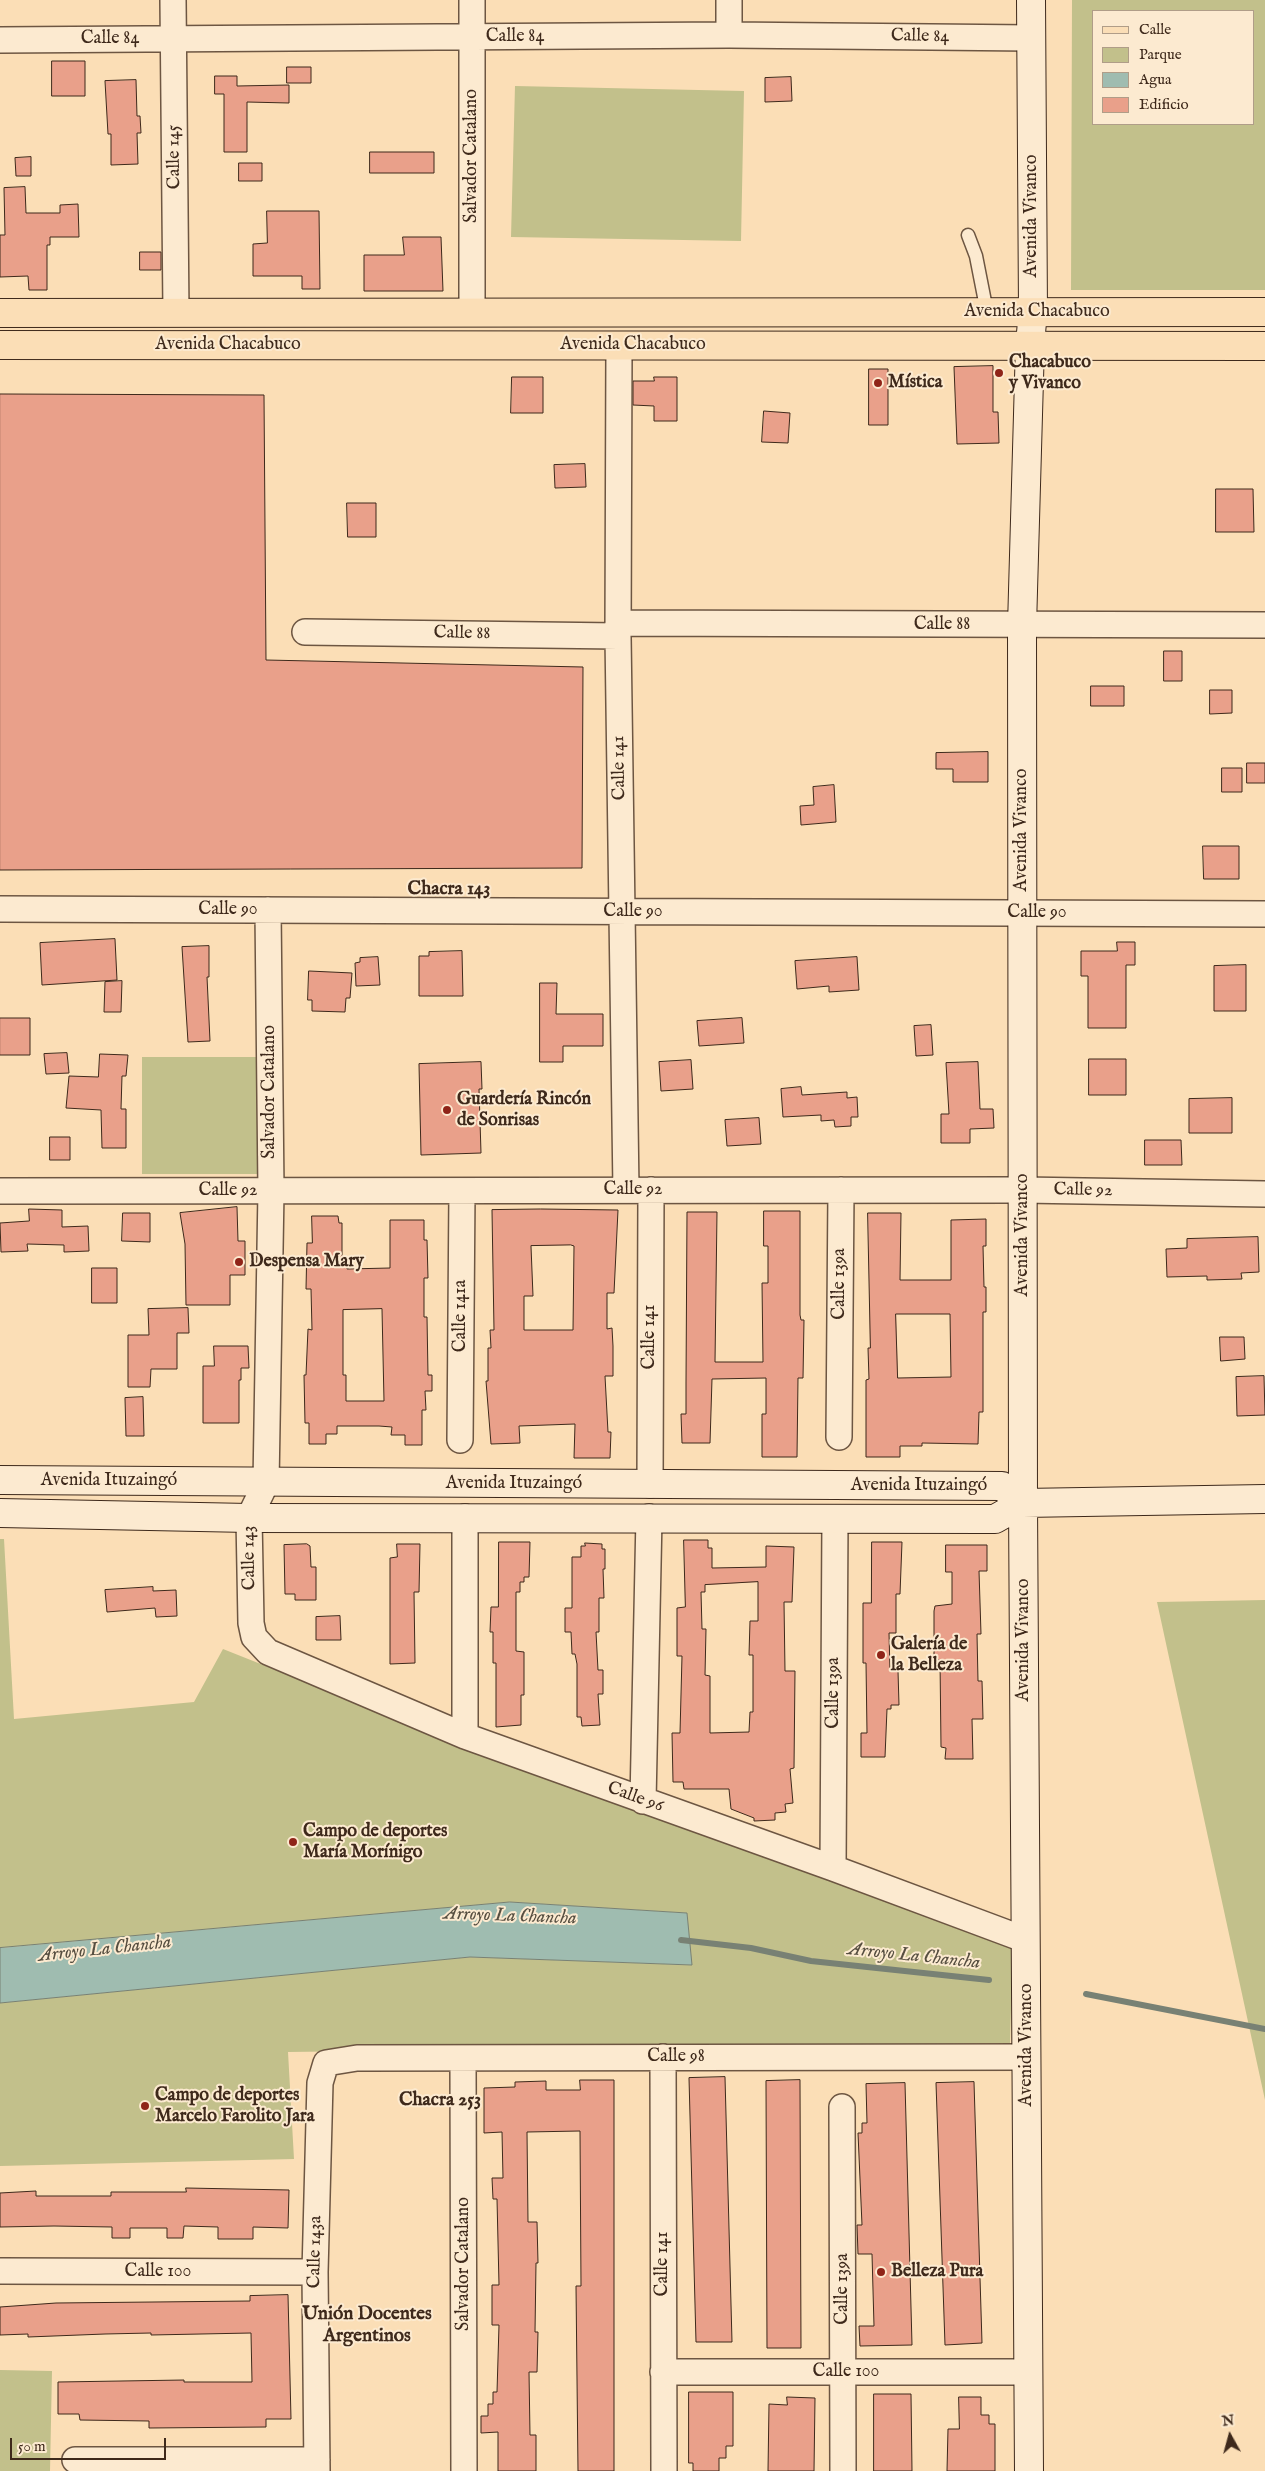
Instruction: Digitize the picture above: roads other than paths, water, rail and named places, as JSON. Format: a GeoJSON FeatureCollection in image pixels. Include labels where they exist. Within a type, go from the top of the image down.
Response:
{"type":"FeatureCollection","features":[{"type":"Feature","properties":{"kind":"main road","name":"Avenida Vivanco"},"geometry":{"type":"LineString","coordinates":[[1029,2471],[1023,1503],[1022,626],[1030,344],[1033,311],[1031,0]]}},
{"type":"Feature","properties":{"kind":"main road","name":"Avenida Chacabuco"},"geometry":{"type":"LineString","coordinates":[[0,314],[1265,312]]}},
{"type":"Feature","properties":{"kind":"main road","name":"Avenida Chacabuco"},"geometry":{"type":"LineString","coordinates":[[0,345],[1030,344],[1265,346]]}},
{"type":"Feature","properties":{"kind":"main road","name":"Avenida Ituzaingó"},"geometry":{"type":"LineString","coordinates":[[0,1480],[1002,1486],[1023,1503]]}},
{"type":"Feature","properties":{"kind":"main road","name":"Avenida Ituzaingó"},"geometry":{"type":"LineString","coordinates":[[0,1513],[249,1518],[649,1517],[995,1519],[1023,1503],[1265,1499]]}},
{"type":"Feature","properties":{"kind":"street","name":"Calle 145"},"geometry":{"type":"LineString","coordinates":[[174,0],[176,313]]}},
{"type":"Feature","properties":{"kind":"street","name":"Salvador Catalano"},"geometry":{"type":"LineString","coordinates":[[472,0],[472,312]]}},
{"type":"Feature","properties":{"kind":"street"},"geometry":{"type":"LineString","coordinates":[[729,0],[729,35]]}},
{"type":"Feature","properties":{"kind":"street","name":"Calle 84"},"geometry":{"type":"LineString","coordinates":[[0,40],[729,35],[1031,38]]}},
{"type":"Feature","properties":{"kind":"street","name":"Calle 141"},"geometry":{"type":"LineString","coordinates":[[619,345],[618,630],[626,1190]]}},
{"type":"Feature","properties":{"kind":"street","name":"Calle 88"},"geometry":{"type":"LineString","coordinates":[[305,632],[1265,625]]}},
{"type":"Feature","properties":{"kind":"street","name":"Calle 90"},"geometry":{"type":"LineString","coordinates":[[0,909],[1265,914]]}},
{"type":"Feature","properties":{"kind":"street","name":"Salvador Catalano"},"geometry":{"type":"LineString","coordinates":[[266,1482],[270,1191],[268,910]]}},
{"type":"Feature","properties":{"kind":"street","name":"Calle 141"},"geometry":{"type":"LineString","coordinates":[[650,1485],[651,1190]]}},
{"type":"Feature","properties":{"kind":"street","name":"Calle 139a"},"geometry":{"type":"LineString","coordinates":[[839,1437],[841,1190]]}},
{"type":"Feature","properties":{"kind":"street","name":"Calle 92"},"geometry":{"type":"LineString","coordinates":[[0,1191],[1023,1190],[1265,1194]]}},
{"type":"Feature","properties":{"kind":"street","name":"Calle 141a"},"geometry":{"type":"LineString","coordinates":[[460,1440],[462,1191]]}},
{"type":"Feature","properties":{"kind":"street","name":"Calle 143"},"geometry":{"type":"LineString","coordinates":[[254,1637],[251,1623],[249,1518],[266,1482]]}},
{"type":"Feature","properties":{"kind":"street"},"geometry":{"type":"LineString","coordinates":[[465,1517],[465,1736]]}},
{"type":"Feature","properties":{"kind":"street"},"geometry":{"type":"LineString","coordinates":[[643,1801],[649,1517]]}},
{"type":"Feature","properties":{"kind":"street","name":"Calle 139a"},"geometry":{"type":"LineString","coordinates":[[833,1868],[835,1518]]}},
{"type":"Feature","properties":{"kind":"street","name":"Calle 96"},"geometry":{"type":"LineString","coordinates":[[254,1637],[268,1652],[465,1736],[833,1868],[1026,1940]]}},
{"type":"Feature","properties":{"kind":"street","name":"Calle 98"},"geometry":{"type":"LineString","coordinates":[[326,2063],[351,2058],[1027,2056]]}},
{"type":"Feature","properties":{"kind":"street","name":"Calle 141"},"geometry":{"type":"LineString","coordinates":[[663,2057],[664,2471]]}},
{"type":"Feature","properties":{"kind":"street","name":"Salvador Catalano"},"geometry":{"type":"LineString","coordinates":[[463,2058],[464,2471]]}},
{"type":"Feature","properties":{"kind":"street","name":"Calle 143a"},"geometry":{"type":"LineString","coordinates":[[317,2466],[315,2272],[320,2083],[326,2063]]}},
{"type":"Feature","properties":{"kind":"street","name":"Calle 139a"},"geometry":{"type":"LineString","coordinates":[[842,2107],[843,2471]]}},
{"type":"Feature","properties":{"kind":"street","name":"Calle 100"},"geometry":{"type":"LineString","coordinates":[[0,2271],[315,2272]]}},
{"type":"Feature","properties":{"kind":"street","name":"Calle 100"},"geometry":{"type":"LineString","coordinates":[[664,2372],[1029,2372]]}},
{"type":"Feature","properties":{"kind":"street"},"geometry":{"type":"LineString","coordinates":[[75,2460],[317,2466]]}},
{"type":"Feature","properties":{"kind":"lane"},"geometry":{"type":"LineString","coordinates":[[968,235],[976,256],[987,312]]}},
{"type":"Feature","properties":{"kind":"water"},"geometry":{"type":"Polygon","coordinates":[[[510,1902],[687,1913],[692,1965],[470,1957],[0,2003],[0,1948],[510,1902]]]}},
{"type":"Feature","properties":{"kind":"waterway","name":"Arroyo La Chancha"},"geometry":{"type":"LineString","coordinates":[[681,1940],[751,1948],[811,1961],[989,1980]]}},
{"type":"Feature","properties":{"kind":"waterway","name":"Arroyo La Chancha"},"geometry":{"type":"LineString","coordinates":[[1086,1994],[1265,2029]]}},
{"type":"Feature","properties":{"kind":"place","name":"Chacabuco y Vivanco"},"geometry":{"type":"Point","coordinates":[999,373]}},
{"type":"Feature","properties":{"kind":"place","name":"Mística"},"geometry":{"type":"Point","coordinates":[878,383]}},
{"type":"Feature","properties":{"kind":"place","name":"Guardería Rincón de Sonrisas"},"geometry":{"type":"Point","coordinates":[447,1110]}},
{"type":"Feature","properties":{"kind":"place","name":"Despensa Mary"},"geometry":{"type":"Point","coordinates":[239,1262]}},
{"type":"Feature","properties":{"kind":"place","name":"Galería de la Belleza"},"geometry":{"type":"Point","coordinates":[881,1655]}},
{"type":"Feature","properties":{"kind":"place","name":"Campo de deportes María Morínigo"},"geometry":{"type":"Point","coordinates":[293,1842]}},
{"type":"Feature","properties":{"kind":"place","name":"Campo de deportes Marcelo Farolito Jara"},"geometry":{"type":"Point","coordinates":[145,2106]}},
{"type":"Feature","properties":{"kind":"place","name":"Belleza Pura"},"geometry":{"type":"Point","coordinates":[881,2272]}},
{"type":"Feature","properties":{"kind":"district","name":"Chacra 143"},"geometry":{"type":"Point","coordinates":[449,890]}},
{"type":"Feature","properties":{"kind":"district","name":"Chacra 253"},"geometry":{"type":"Point","coordinates":[440,2101]}},
{"type":"Feature","properties":{"kind":"district","name":"Unión Docentes Argentinos"},"geometry":{"type":"Point","coordinates":[367,2326]}}]}
